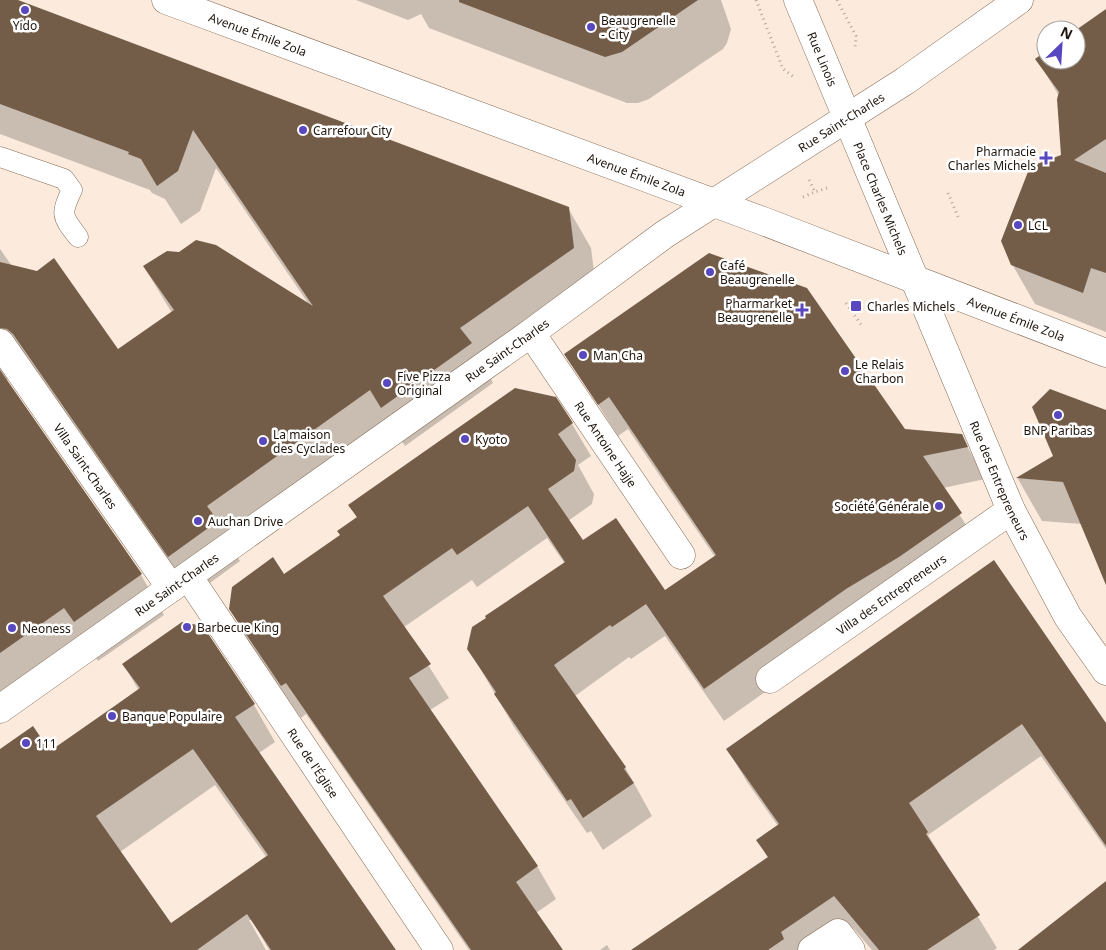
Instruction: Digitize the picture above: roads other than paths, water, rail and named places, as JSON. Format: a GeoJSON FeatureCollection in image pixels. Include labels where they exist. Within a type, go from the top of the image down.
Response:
{"type":"FeatureCollection","features":[{"type":"Feature","properties":{"kind":"street","name":"Avenue Émile Zola"},"geometry":{"type":"LineString","coordinates":[[166,0],[914,278],[1106,354]]}},
{"type":"Feature","properties":{"kind":"street","name":"Rue Linois"},"geometry":{"type":"LineString","coordinates":[[798,0],[848,118]]}},
{"type":"Feature","properties":{"kind":"street","name":"Rue Saint-Charles"},"geometry":{"type":"LineString","coordinates":[[0,709],[530,333],[665,234],[848,118],[1019,0]]}},
{"type":"Feature","properties":{"kind":"street","name":"Place Charles Michels"},"geometry":{"type":"LineString","coordinates":[[848,118],[914,278]]}},
{"type":"Feature","properties":{"kind":"street","name":"Rue des Entrepreneurs"},"geometry":{"type":"LineString","coordinates":[[914,278],[1011,510],[1068,617],[1106,671]]}},
{"type":"Feature","properties":{"kind":"street","name":"Rue Antoine Hajje"},"geometry":{"type":"LineString","coordinates":[[530,333],[681,555]]}},
{"type":"Feature","properties":{"kind":"street","name":"Villa Saint-Charles"},"geometry":{"type":"LineString","coordinates":[[0,343],[180,582]]}},
{"type":"Feature","properties":{"kind":"street","name":"Villa des Entrepreneurs"},"geometry":{"type":"LineString","coordinates":[[770,679],[1011,510]]}},
{"type":"Feature","properties":{"kind":"street","name":"Rue de l'Église"},"geometry":{"type":"LineString","coordinates":[[180,582],[439,950]]}},
{"type":"Feature","properties":{"kind":"street"},"geometry":{"type":"LineString","coordinates":[[812,950],[838,933],[851,950]]}},
{"type":"Feature","properties":{"kind":"lane"},"geometry":{"type":"LineString","coordinates":[[0,157],[64,179],[69,184],[72,190],[63,209],[63,217],[78,237]]}},
{"type":"Feature","properties":{"kind":"place","name":"Yido"},"geometry":{"type":"Point","coordinates":[25,10]}},
{"type":"Feature","properties":{"kind":"place","name":"Beaugrenelle - City"},"geometry":{"type":"Point","coordinates":[591,27]}},
{"type":"Feature","properties":{"kind":"place","name":"Carrefour City"},"geometry":{"type":"Point","coordinates":[303,130]}},
{"type":"Feature","properties":{"kind":"place","name":"Pharmacie Charles Michels"},"geometry":{"type":"Point","coordinates":[1046,158]}},
{"type":"Feature","properties":{"kind":"place","name":"LCL"},"geometry":{"type":"Point","coordinates":[1018,225]}},
{"type":"Feature","properties":{"kind":"place","name":"Café Beaugrenelle"},"geometry":{"type":"Point","coordinates":[710,272]}},
{"type":"Feature","properties":{"kind":"place","name":"Charles Michels"},"geometry":{"type":"Point","coordinates":[856,306]}},
{"type":"Feature","properties":{"kind":"place","name":"Pharmarket Beaugrenelle"},"geometry":{"type":"Point","coordinates":[802,310]}},
{"type":"Feature","properties":{"kind":"place","name":"Man Cha"},"geometry":{"type":"Point","coordinates":[583,355]}},
{"type":"Feature","properties":{"kind":"place","name":"Le Relais Charbon"},"geometry":{"type":"Point","coordinates":[845,371]}},
{"type":"Feature","properties":{"kind":"place","name":"Five Pizza Original"},"geometry":{"type":"Point","coordinates":[387,383]}},
{"type":"Feature","properties":{"kind":"place","name":"BNP Paribas"},"geometry":{"type":"Point","coordinates":[1058,415]}},
{"type":"Feature","properties":{"kind":"place","name":"Kyoto"},"geometry":{"type":"Point","coordinates":[465,439]}},
{"type":"Feature","properties":{"kind":"place","name":"La maison des Cyclades"},"geometry":{"type":"Point","coordinates":[263,441]}},
{"type":"Feature","properties":{"kind":"place","name":"Société Générale"},"geometry":{"type":"Point","coordinates":[939,506]}},
{"type":"Feature","properties":{"kind":"place","name":"Auchan Drive"},"geometry":{"type":"Point","coordinates":[198,521]}},
{"type":"Feature","properties":{"kind":"place","name":"Barbecue King"},"geometry":{"type":"Point","coordinates":[187,627]}},
{"type":"Feature","properties":{"kind":"place","name":"Neoness"},"geometry":{"type":"Point","coordinates":[12,628]}},
{"type":"Feature","properties":{"kind":"place","name":"Banque Populaire"},"geometry":{"type":"Point","coordinates":[112,716]}},
{"type":"Feature","properties":{"kind":"place","name":"111"},"geometry":{"type":"Point","coordinates":[26,743]}}]}
